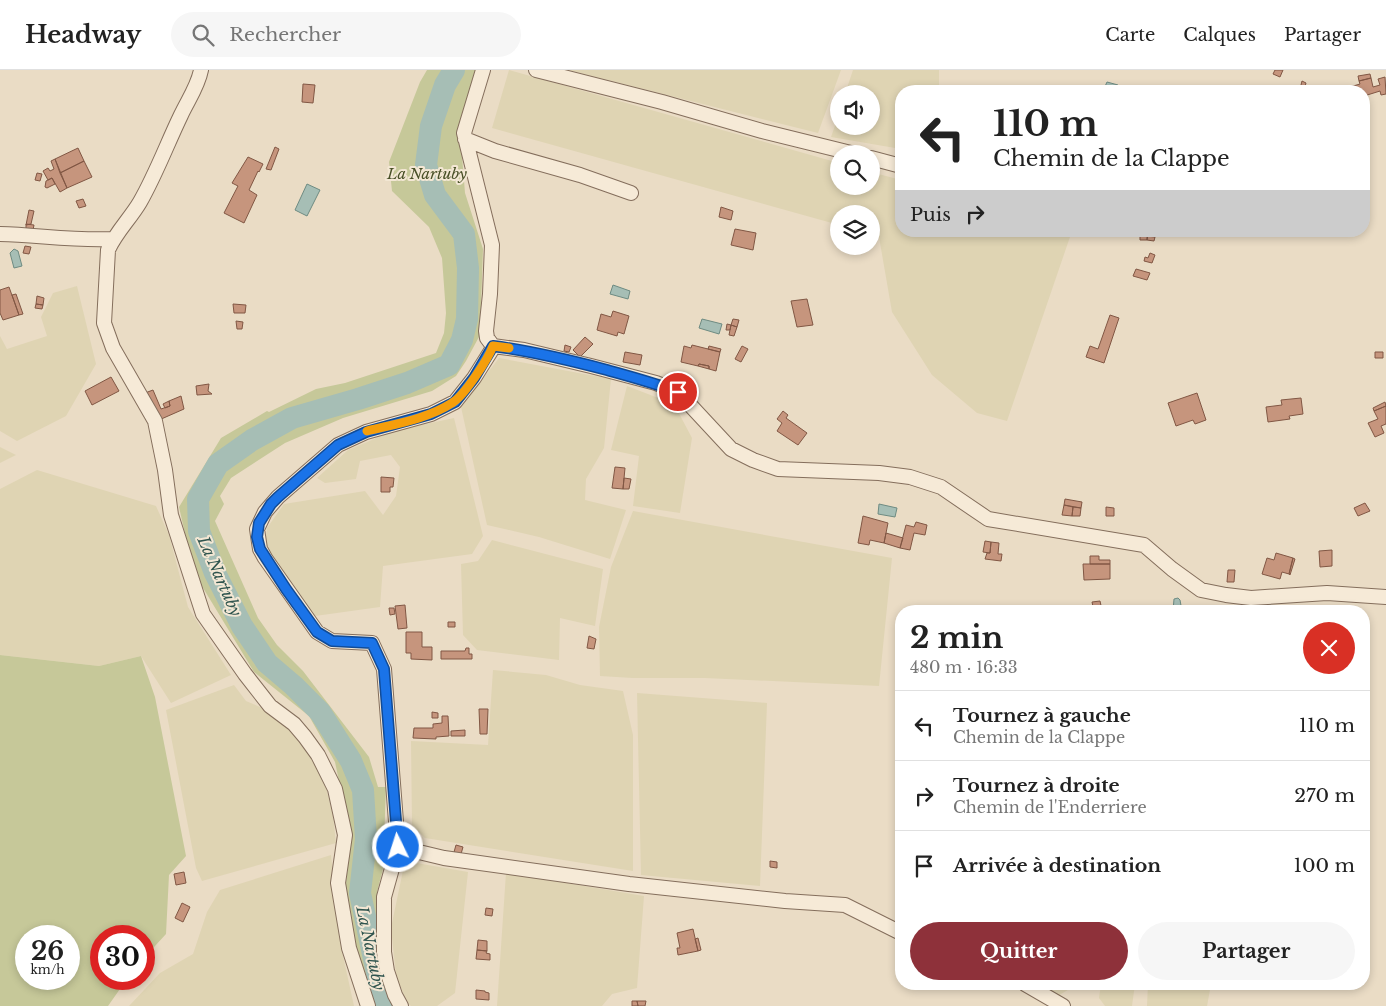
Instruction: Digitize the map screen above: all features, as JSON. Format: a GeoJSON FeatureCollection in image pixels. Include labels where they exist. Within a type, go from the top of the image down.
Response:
{"type":"FeatureCollection","features":[{"type":"Feature","properties":{"kind":"street"},"geometry":{"type":"LineString","coordinates":[[201,70],[199,80],[181,114],[156,172],[139,204],[108,250],[104,323],[113,348],[155,421],[165,470],[171,515],[203,614],[270,706],[294,724],[305,737],[318,755],[335,789],[345,835],[338,883],[349,948],[368,1006]]}},
{"type":"Feature","properties":{"kind":"street"},"geometry":{"type":"LineString","coordinates":[[483,70],[464,134],[492,245],[486,332],[487,338],[493,346],[524,350],[591,366],[656,383],[678,392],[731,449],[753,460],[778,469],[879,473],[910,477],[941,487],[988,519],[1144,545],[1201,590],[1251,598],[1327,594],[1386,597]]}},
{"type":"Feature","properties":{"kind":"street"},"geometry":{"type":"LineString","coordinates":[[536,70],[830,148]]}},
{"type":"Feature","properties":{"kind":"street"},"geometry":{"type":"LineString","coordinates":[[465,139],[494,151],[580,175],[631,193]]}},
{"type":"Feature","properties":{"kind":"street"},"geometry":{"type":"LineString","coordinates":[[880,160],[895,164]]}},
{"type":"Feature","properties":{"kind":"street"},"geometry":{"type":"LineString","coordinates":[[0,234],[87,241],[113,240]]}},
{"type":"Feature","properties":{"kind":"street"},"geometry":{"type":"LineString","coordinates":[[401,1006],[387,971],[384,952],[384,897],[398,847],[384,669],[372,643],[332,641],[317,632],[265,558],[260,549],[257,529],[271,504],[338,445],[366,432],[431,414],[455,402],[474,378],[493,346]]}},
{"type":"Feature","properties":{"kind":"street"},"geometry":{"type":"LineString","coordinates":[[398,847],[444,858],[629,884],[785,901],[845,905],[895,930]]}},
{"type":"Feature","properties":{"kind":"street"},"geometry":{"type":"LineString","coordinates":[[1035,990],[1063,1006]]}},
{"type":"Feature","properties":{"kind":"shaded area"},"geometry":{"type":"Polygon","coordinates":[[[509,70],[830,160],[830,195],[880,195],[880,174],[895,178],[895,237],[1070,237],[1007,421],[977,413],[932,375],[892,312],[880,243],[880,205],[830,205],[830,222],[492,128],[509,70]]]}},
{"type":"Feature","properties":{"kind":"shaded area"},"geometry":{"type":"Polygon","coordinates":[[[568,70],[841,70],[836,85],[830,85],[830,100],[818,133],[568,70]]]}},
{"type":"Feature","properties":{"kind":"shaded area"},"geometry":{"type":"Polygon","coordinates":[[[853,70],[939,70],[939,85],[895,85],[895,148],[831,137],[832,135],[880,135],[880,85],[848,85],[853,70]]]}},
{"type":"Feature","properties":{"kind":"shaded area"},"geometry":{"type":"Polygon","coordinates":[[[1107,82],[1118,85],[1106,85],[1107,82]]]}},
{"type":"Feature","properties":{"kind":"shaded area"},"geometry":{"type":"Polygon","coordinates":[[[307,184],[320,190],[307,216],[295,210],[307,184]]]}},
{"type":"Feature","properties":{"kind":"shaded area"},"geometry":{"type":"Polygon","coordinates":[[[14,249],[18,251],[22,266],[14,268],[10,253],[14,249]]]}},
{"type":"Feature","properties":{"kind":"shaded area"},"geometry":{"type":"Polygon","coordinates":[[[613,285],[630,291],[628,299],[610,294],[613,285]]]}},
{"type":"Feature","properties":{"kind":"shaded area"},"geometry":{"type":"Polygon","coordinates":[[[77,286],[96,364],[66,416],[17,441],[0,431],[0,336],[7,349],[47,336],[41,317],[53,293],[77,286]]]}},
{"type":"Feature","properties":{"kind":"shaded area"},"geometry":{"type":"Polygon","coordinates":[[[702,319],[722,324],[719,334],[699,328],[702,319]]]}},
{"type":"Feature","properties":{"kind":"shaded area"},"geometry":{"type":"Polygon","coordinates":[[[499,358],[611,379],[604,448],[586,479],[585,500],[626,510],[610,559],[539,537],[487,525],[461,407],[499,358]]]}},
{"type":"Feature","properties":{"kind":"shaded area"},"geometry":{"type":"Polygon","coordinates":[[[627,386],[674,404],[692,438],[680,513],[633,506],[639,456],[611,450],[627,386]]]}},
{"type":"Feature","properties":{"kind":"shaded area"},"geometry":{"type":"Polygon","coordinates":[[[454,418],[483,536],[472,554],[383,566],[380,607],[315,616],[265,545],[267,528],[284,504],[365,491],[383,515],[396,496],[400,467],[391,455],[360,461],[356,479],[325,483],[317,478],[348,450],[393,431],[454,418]]]}},
{"type":"Feature","properties":{"kind":"shaded area"},"geometry":{"type":"Polygon","coordinates":[[[0,447],[16,455],[0,463],[0,447]]]}},
{"type":"Feature","properties":{"kind":"shaded area"},"geometry":{"type":"Polygon","coordinates":[[[37,470],[156,506],[169,535],[188,607],[231,675],[171,703],[141,656],[99,666],[0,655],[0,489],[37,470]]]}},
{"type":"Feature","properties":{"kind":"shaded area"},"geometry":{"type":"Polygon","coordinates":[[[879,504],[897,508],[895,517],[878,514],[879,504]]]}},
{"type":"Feature","properties":{"kind":"shaded area"},"geometry":{"type":"Polygon","coordinates":[[[633,511],[892,558],[879,686],[705,678],[600,676],[599,627],[611,567],[633,511]]]}},
{"type":"Feature","properties":{"kind":"shaded area"},"geometry":{"type":"Polygon","coordinates":[[[492,540],[603,569],[595,626],[560,618],[559,660],[477,650],[463,635],[461,564],[478,561],[492,540]]]}},
{"type":"Feature","properties":{"kind":"shaded area"},"geometry":{"type":"Polygon","coordinates":[[[1178,598],[1181,605],[1174,605],[1174,599],[1178,598]]]}},
{"type":"Feature","properties":{"kind":"shaded area"},"geometry":{"type":"Polygon","coordinates":[[[493,670],[546,675],[580,685],[623,691],[633,735],[633,871],[425,838],[412,825],[411,741],[488,745],[493,670]]]}},
{"type":"Feature","properties":{"kind":"shaded area"},"geometry":{"type":"Polygon","coordinates":[[[234,685],[246,701],[274,713],[299,739],[324,779],[333,816],[336,843],[202,881],[196,868],[166,710],[234,685]]]}},
{"type":"Feature","properties":{"kind":"shaded area"},"geometry":{"type":"Polygon","coordinates":[[[637,693],[767,703],[760,886],[641,875],[637,693]]]}},
{"type":"Feature","properties":{"kind":"shaded area"},"geometry":{"type":"Polygon","coordinates":[[[331,855],[340,942],[354,1006],[129,1006],[144,990],[155,990],[155,978],[160,973],[193,954],[207,912],[220,890],[331,855]]]}},
{"type":"Feature","properties":{"kind":"shaded area"},"geometry":{"type":"Polygon","coordinates":[[[405,861],[468,872],[455,993],[437,1006],[411,1006],[407,1003],[396,975],[391,928],[405,861]]]}},
{"type":"Feature","properties":{"kind":"shaded area"},"geometry":{"type":"Polygon","coordinates":[[[506,873],[644,896],[637,988],[612,994],[602,1006],[497,1006],[506,873]]]}},
{"type":"Feature","properties":{"kind":"shaded area"},"geometry":{"type":"Polygon","coordinates":[[[1045,990],[1068,990],[1056,997],[1045,990]]]}},
{"type":"Feature","properties":{"kind":"shaded area"},"geometry":{"type":"Polygon","coordinates":[[[1100,990],[1134,990],[1132,1006],[1105,1006],[1099,998],[1100,990]]]}},
{"type":"Feature","properties":{"kind":"shaded area"},"geometry":{"type":"Polygon","coordinates":[[[1148,990],[1210,990],[1207,1006],[1147,1006],[1148,990]]]}},
{"type":"Feature","properties":{"kind":"green space","name":"La Nartuby"},"geometry":{"type":"Polygon","coordinates":[[[427,70],[477,70],[460,131],[465,193],[483,249],[480,335],[456,376],[432,391],[343,418],[285,443],[231,478],[220,496],[224,504],[215,521],[258,618],[277,645],[303,671],[369,757],[378,787],[386,787],[383,869],[377,892],[396,1006],[372,1006],[353,948],[344,901],[351,838],[335,762],[309,716],[254,672],[194,573],[179,507],[221,438],[267,411],[269,412],[316,389],[345,383],[436,353],[444,333],[446,313],[442,258],[429,227],[392,191],[389,162],[420,82],[427,70]]]}},
{"type":"Feature","properties":{"kind":"green space"},"geometry":{"type":"Polygon","coordinates":[[[0,655],[99,666],[141,656],[155,697],[186,856],[169,875],[166,934],[155,946],[155,925],[90,925],[90,990],[119,990],[108,1006],[0,1006],[0,655]]]}},
{"type":"Feature","properties":{"kind":"building"},"geometry":{"type":"Polygon","coordinates":[[[1275,70],[1283,70],[1280,77],[1273,74],[1275,70]]]}},
{"type":"Feature","properties":{"kind":"building"},"geometry":{"type":"Polygon","coordinates":[[[1370,74],[1371,78],[1359,81],[1358,76],[1370,74]]]}},
{"type":"Feature","properties":{"kind":"building"},"geometry":{"type":"Polygon","coordinates":[[[1385,77],[1386,94],[1381,95],[1380,91],[1370,94],[1370,85],[1357,85],[1360,84],[1359,81],[1371,78],[1373,87],[1380,85],[1378,79],[1385,77]]]}},
{"type":"Feature","properties":{"kind":"building"},"geometry":{"type":"Polygon","coordinates":[[[303,84],[315,85],[313,103],[302,102],[303,84]]]}},
{"type":"Feature","properties":{"kind":"building"},"geometry":{"type":"Polygon","coordinates":[[[275,147],[279,149],[271,170],[266,169],[275,147]]]}},
{"type":"Feature","properties":{"kind":"building"},"geometry":{"type":"Polygon","coordinates":[[[78,148],[84,161],[60,173],[55,159],[78,148]]]}},
{"type":"Feature","properties":{"kind":"building"},"geometry":{"type":"Polygon","coordinates":[[[248,157],[263,164],[249,190],[257,195],[244,223],[224,213],[238,186],[232,183],[248,157]]]}},
{"type":"Feature","properties":{"kind":"building"},"geometry":{"type":"Polygon","coordinates":[[[55,159],[67,188],[60,192],[52,178],[48,180],[43,171],[48,168],[50,171],[54,169],[51,161],[55,159]]]}},
{"type":"Feature","properties":{"kind":"building"},"geometry":{"type":"Polygon","coordinates":[[[84,161],[92,177],[67,188],[60,173],[84,161]]]}},
{"type":"Feature","properties":{"kind":"building"},"geometry":{"type":"Polygon","coordinates":[[[37,173],[42,174],[40,181],[35,180],[37,173]]]}},
{"type":"Feature","properties":{"kind":"building"},"geometry":{"type":"Polygon","coordinates":[[[52,178],[55,184],[47,188],[45,187],[46,181],[52,178]]]}},
{"type":"Feature","properties":{"kind":"building"},"geometry":{"type":"Polygon","coordinates":[[[83,199],[86,206],[79,208],[76,201],[83,199]]]}},
{"type":"Feature","properties":{"kind":"building"},"geometry":{"type":"Polygon","coordinates":[[[721,207],[733,211],[731,220],[719,217],[721,207]]]}},
{"type":"Feature","properties":{"kind":"building"},"geometry":{"type":"Polygon","coordinates":[[[29,210],[34,211],[31,224],[26,225],[29,210]]]}},
{"type":"Feature","properties":{"kind":"building"},"geometry":{"type":"Polygon","coordinates":[[[26,224],[34,225],[33,230],[26,229],[26,224]]]}},
{"type":"Feature","properties":{"kind":"building"},"geometry":{"type":"Polygon","coordinates":[[[735,229],[756,233],[753,250],[731,245],[735,229]]]}},
{"type":"Feature","properties":{"kind":"building"},"geometry":{"type":"Polygon","coordinates":[[[1140,237],[1148,237],[1147,240],[1140,240],[1140,237]]]}},
{"type":"Feature","properties":{"kind":"building"},"geometry":{"type":"Polygon","coordinates":[[[1147,237],[1155,237],[1154,241],[1147,240],[1147,237]]]}},
{"type":"Feature","properties":{"kind":"building"},"geometry":{"type":"Polygon","coordinates":[[[25,246],[31,247],[29,254],[23,253],[25,246]]]}},
{"type":"Feature","properties":{"kind":"building"},"geometry":{"type":"Polygon","coordinates":[[[1150,253],[1155,255],[1152,263],[1144,261],[1145,257],[1148,258],[1150,253]]]}},
{"type":"Feature","properties":{"kind":"building"},"geometry":{"type":"Polygon","coordinates":[[[1136,269],[1150,273],[1147,280],[1133,276],[1136,269]]]}},
{"type":"Feature","properties":{"kind":"building"},"geometry":{"type":"Polygon","coordinates":[[[9,287],[19,315],[3,320],[0,313],[0,290],[9,287]]]}},
{"type":"Feature","properties":{"kind":"building"},"geometry":{"type":"Polygon","coordinates":[[[16,294],[23,314],[19,315],[12,295],[16,294]]]}},
{"type":"Feature","properties":{"kind":"building"},"geometry":{"type":"Polygon","coordinates":[[[37,296],[44,298],[43,305],[36,304],[37,296]]]}},
{"type":"Feature","properties":{"kind":"building"},"geometry":{"type":"Polygon","coordinates":[[[807,299],[813,325],[797,327],[791,301],[807,299]]]}},
{"type":"Feature","properties":{"kind":"building"},"geometry":{"type":"Polygon","coordinates":[[[36,304],[43,305],[42,309],[35,308],[36,304]]]}},
{"type":"Feature","properties":{"kind":"building"},"geometry":{"type":"Polygon","coordinates":[[[233,304],[246,305],[245,313],[234,313],[233,304]]]}},
{"type":"Feature","properties":{"kind":"building"},"geometry":{"type":"Polygon","coordinates":[[[613,311],[629,316],[624,334],[618,332],[617,336],[597,330],[601,314],[611,317],[613,311]]]}},
{"type":"Feature","properties":{"kind":"building"},"geometry":{"type":"Polygon","coordinates":[[[1110,315],[1119,318],[1104,363],[1086,357],[1090,346],[1098,349],[1110,315]]]}},
{"type":"Feature","properties":{"kind":"building"},"geometry":{"type":"Polygon","coordinates":[[[733,319],[739,320],[737,327],[731,325],[733,319]]]}},
{"type":"Feature","properties":{"kind":"building"},"geometry":{"type":"Polygon","coordinates":[[[236,321],[243,322],[242,329],[237,329],[236,321]]]}},
{"type":"Feature","properties":{"kind":"building"},"geometry":{"type":"Polygon","coordinates":[[[727,324],[731,325],[730,330],[726,330],[727,324]]]}},
{"type":"Feature","properties":{"kind":"building"},"geometry":{"type":"Polygon","coordinates":[[[731,325],[737,327],[734,336],[729,335],[731,325]]]}},
{"type":"Feature","properties":{"kind":"building"},"geometry":{"type":"Polygon","coordinates":[[[585,337],[593,344],[580,357],[573,350],[585,337]]]}},
{"type":"Feature","properties":{"kind":"building"},"geometry":{"type":"Polygon","coordinates":[[[565,345],[571,347],[569,352],[564,351],[565,345]]]}},
{"type":"Feature","properties":{"kind":"building"},"geometry":{"type":"Polygon","coordinates":[[[692,345],[720,352],[716,371],[709,369],[709,366],[699,364],[698,366],[681,362],[684,346],[691,348],[692,345]]]}},
{"type":"Feature","properties":{"kind":"building"},"geometry":{"type":"Polygon","coordinates":[[[709,346],[721,349],[720,352],[708,349],[709,346]]]}},
{"type":"Feature","properties":{"kind":"building"},"geometry":{"type":"Polygon","coordinates":[[[742,346],[748,349],[741,362],[735,359],[742,346]]]}},
{"type":"Feature","properties":{"kind":"building"},"geometry":{"type":"Polygon","coordinates":[[[625,352],[642,355],[640,365],[623,362],[625,352]]]}},
{"type":"Feature","properties":{"kind":"building"},"geometry":{"type":"Polygon","coordinates":[[[1375,352],[1383,352],[1383,358],[1375,358],[1375,352]]]}},
{"type":"Feature","properties":{"kind":"building"},"geometry":{"type":"Polygon","coordinates":[[[699,364],[709,366],[709,369],[698,366],[699,364]]]}},
{"type":"Feature","properties":{"kind":"building"},"geometry":{"type":"Polygon","coordinates":[[[111,377],[119,391],[92,405],[85,391],[111,377]]]}},
{"type":"Feature","properties":{"kind":"building"},"geometry":{"type":"Polygon","coordinates":[[[209,384],[208,391],[212,394],[197,395],[196,386],[209,384]]]}},
{"type":"Feature","properties":{"kind":"building"},"geometry":{"type":"Polygon","coordinates":[[[153,390],[161,409],[170,406],[169,401],[181,396],[184,409],[159,420],[145,393],[153,390]]]}},
{"type":"Feature","properties":{"kind":"building"},"geometry":{"type":"Polygon","coordinates":[[[1197,393],[1206,420],[1195,424],[1193,420],[1176,426],[1168,403],[1197,393]]]}},
{"type":"Feature","properties":{"kind":"building"},"geometry":{"type":"Polygon","coordinates":[[[1301,398],[1303,414],[1289,416],[1290,419],[1268,422],[1266,407],[1282,405],[1281,400],[1301,398]]]}},
{"type":"Feature","properties":{"kind":"building"},"geometry":{"type":"Polygon","coordinates":[[[169,401],[170,406],[165,408],[163,404],[169,401]]]}},
{"type":"Feature","properties":{"kind":"building"},"geometry":{"type":"Polygon","coordinates":[[[1385,402],[1386,406],[1374,411],[1373,408],[1385,402]]]}},
{"type":"Feature","properties":{"kind":"building"},"geometry":{"type":"Polygon","coordinates":[[[1386,406],[1386,424],[1381,426],[1384,433],[1375,437],[1368,423],[1378,419],[1374,411],[1386,406]]]}},
{"type":"Feature","properties":{"kind":"building"},"geometry":{"type":"Polygon","coordinates":[[[783,411],[788,415],[786,418],[807,433],[798,445],[777,431],[782,423],[777,419],[783,411]]]}},
{"type":"Feature","properties":{"kind":"building"},"geometry":{"type":"Polygon","coordinates":[[[615,467],[625,468],[623,489],[612,488],[615,467]]]}},
{"type":"Feature","properties":{"kind":"building"},"geometry":{"type":"Polygon","coordinates":[[[381,477],[394,478],[393,487],[390,487],[390,492],[381,492],[381,477]]]}},
{"type":"Feature","properties":{"kind":"building"},"geometry":{"type":"Polygon","coordinates":[[[624,478],[631,479],[629,489],[623,489],[624,478]]]}},
{"type":"Feature","properties":{"kind":"building"},"geometry":{"type":"Polygon","coordinates":[[[1065,499],[1082,502],[1081,508],[1064,505],[1065,499]]]}},
{"type":"Feature","properties":{"kind":"building"},"geometry":{"type":"Polygon","coordinates":[[[1365,503],[1370,511],[1358,516],[1354,508],[1365,503]]]}},
{"type":"Feature","properties":{"kind":"building"},"geometry":{"type":"Polygon","coordinates":[[[1064,505],[1073,507],[1072,516],[1062,515],[1064,505]]]}},
{"type":"Feature","properties":{"kind":"building"},"geometry":{"type":"Polygon","coordinates":[[[1073,507],[1081,508],[1080,516],[1072,516],[1073,507]]]}},
{"type":"Feature","properties":{"kind":"building"},"geometry":{"type":"Polygon","coordinates":[[[1106,507],[1114,508],[1114,516],[1106,516],[1106,507]]]}},
{"type":"Feature","properties":{"kind":"building"},"geometry":{"type":"Polygon","coordinates":[[[863,516],[888,523],[884,543],[870,540],[869,545],[858,543],[863,516]]]}},
{"type":"Feature","properties":{"kind":"building"},"geometry":{"type":"Polygon","coordinates":[[[916,522],[927,525],[925,535],[914,533],[910,550],[900,548],[906,525],[914,527],[916,522]]]}},
{"type":"Feature","properties":{"kind":"building"},"geometry":{"type":"Polygon","coordinates":[[[886,533],[903,538],[900,548],[884,543],[886,533]]]}},
{"type":"Feature","properties":{"kind":"building"},"geometry":{"type":"Polygon","coordinates":[[[985,541],[991,542],[990,553],[983,552],[985,541]]]}},
{"type":"Feature","properties":{"kind":"building"},"geometry":{"type":"Polygon","coordinates":[[[991,542],[999,543],[998,554],[1002,554],[1001,561],[985,559],[987,553],[990,553],[991,542]]]}},
{"type":"Feature","properties":{"kind":"building"},"geometry":{"type":"Polygon","coordinates":[[[1332,550],[1332,566],[1320,567],[1319,551],[1332,550]]]}},
{"type":"Feature","properties":{"kind":"building"},"geometry":{"type":"Polygon","coordinates":[[[1276,553],[1293,558],[1289,574],[1282,572],[1280,579],[1262,574],[1267,558],[1274,560],[1276,553]]]}},
{"type":"Feature","properties":{"kind":"building"},"geometry":{"type":"Polygon","coordinates":[[[1090,556],[1099,556],[1099,560],[1110,560],[1110,564],[1090,564],[1090,556]]]}},
{"type":"Feature","properties":{"kind":"building"},"geometry":{"type":"Polygon","coordinates":[[[1293,558],[1295,559],[1290,575],[1289,574],[1293,558]]]}},
{"type":"Feature","properties":{"kind":"building"},"geometry":{"type":"Polygon","coordinates":[[[1083,564],[1110,564],[1110,579],[1084,580],[1083,564]]]}},
{"type":"Feature","properties":{"kind":"building"},"geometry":{"type":"Polygon","coordinates":[[[1228,570],[1235,570],[1234,582],[1227,582],[1228,570]]]}},
{"type":"Feature","properties":{"kind":"building"},"geometry":{"type":"Polygon","coordinates":[[[1100,601],[1101,605],[1093,605],[1092,602],[1100,601]]]}},
{"type":"Feature","properties":{"kind":"building"},"geometry":{"type":"Polygon","coordinates":[[[405,605],[407,628],[398,629],[395,606],[405,605]]]}},
{"type":"Feature","properties":{"kind":"building"},"geometry":{"type":"Polygon","coordinates":[[[389,608],[394,608],[395,614],[390,615],[389,608]]]}},
{"type":"Feature","properties":{"kind":"building"},"geometry":{"type":"Polygon","coordinates":[[[448,622],[455,622],[455,627],[448,627],[448,622]]]}},
{"type":"Feature","properties":{"kind":"building"},"geometry":{"type":"Polygon","coordinates":[[[406,632],[422,632],[422,647],[432,647],[432,660],[411,659],[411,653],[406,653],[406,632]]]}},
{"type":"Feature","properties":{"kind":"building"},"geometry":{"type":"Polygon","coordinates":[[[589,636],[596,639],[594,649],[587,648],[589,636]]]}},
{"type":"Feature","properties":{"kind":"building"},"geometry":{"type":"Polygon","coordinates":[[[466,648],[469,648],[469,654],[472,654],[472,659],[441,659],[441,651],[465,651],[466,648]]]}},
{"type":"Feature","properties":{"kind":"building"},"geometry":{"type":"Polygon","coordinates":[[[479,709],[488,709],[487,734],[480,734],[479,709]]]}},
{"type":"Feature","properties":{"kind":"building"},"geometry":{"type":"Polygon","coordinates":[[[432,712],[438,713],[438,718],[432,718],[432,712]]]}},
{"type":"Feature","properties":{"kind":"building"},"geometry":{"type":"Polygon","coordinates":[[[442,716],[448,716],[449,736],[436,737],[436,739],[413,738],[414,728],[433,728],[433,724],[442,723],[442,716]]]}},
{"type":"Feature","properties":{"kind":"building"},"geometry":{"type":"Polygon","coordinates":[[[465,730],[465,736],[451,736],[451,731],[465,730]]]}},
{"type":"Feature","properties":{"kind":"building"},"geometry":{"type":"Polygon","coordinates":[[[456,845],[463,847],[461,854],[454,852],[456,845]]]}},
{"type":"Feature","properties":{"kind":"building"},"geometry":{"type":"Polygon","coordinates":[[[770,861],[777,862],[777,868],[770,867],[770,861]]]}},
{"type":"Feature","properties":{"kind":"building"},"geometry":{"type":"Polygon","coordinates":[[[184,872],[186,883],[176,885],[174,874],[184,872]]]}},
{"type":"Feature","properties":{"kind":"building"},"geometry":{"type":"Polygon","coordinates":[[[182,903],[190,907],[183,922],[175,918],[182,903]]]}},
{"type":"Feature","properties":{"kind":"building"},"geometry":{"type":"Polygon","coordinates":[[[486,908],[493,909],[492,916],[485,915],[486,908]]]}},
{"type":"Feature","properties":{"kind":"building"},"geometry":{"type":"Polygon","coordinates":[[[693,929],[698,951],[678,955],[677,948],[680,948],[677,933],[693,929]]]}},
{"type":"Feature","properties":{"kind":"building"},"geometry":{"type":"Polygon","coordinates":[[[698,938],[701,950],[698,951],[695,939],[698,938]]]}},
{"type":"Feature","properties":{"kind":"building"},"geometry":{"type":"Polygon","coordinates":[[[478,940],[487,941],[487,951],[477,950],[478,940]]]}},
{"type":"Feature","properties":{"kind":"building"},"geometry":{"type":"Polygon","coordinates":[[[477,950],[487,951],[486,953],[490,954],[490,960],[476,959],[477,950]]]}},
{"type":"Feature","properties":{"kind":"building"},"geometry":{"type":"Polygon","coordinates":[[[476,990],[489,993],[489,1000],[476,999],[476,990]]]}},
{"type":"Feature","properties":{"kind":"building"},"geometry":{"type":"Polygon","coordinates":[[[632,1001],[637,1001],[638,1006],[632,1006],[632,1001]]]}},
{"type":"Feature","properties":{"kind":"building"},"geometry":{"type":"Polygon","coordinates":[[[637,1001],[646,1001],[645,1006],[638,1006],[637,1001]]]}},
{"type":"Feature","properties":{"kind":"waterway","name":"La Nartuby"},"geometry":{"type":"LineString","coordinates":[[384,1006],[360,893],[366,839],[363,790],[351,761],[320,712],[267,663],[242,626],[215,573],[199,531],[198,499],[218,464],[252,440],[292,418],[407,383],[449,365],[462,340],[467,319],[468,268],[464,234],[435,195],[426,165],[431,126],[445,85],[454,70]]}},
{"type":"Feature","properties":{"kind":"slow traffic"},"geometry":{"type":"LineString","coordinates":[[367,431],[431,414],[455,402],[474,378],[493,346],[509,348]]}},
{"type":"Feature","properties":{"kind":"route"},"geometry":{"type":"LineString","coordinates":[[398,847],[384,669],[372,643],[332,641],[324,638],[317,632],[260,549],[257,529],[265,512],[306,471],[338,445],[366,432],[431,414],[455,402],[474,378],[493,346],[524,350],[591,366],[656,383],[678,392]]}}]}
